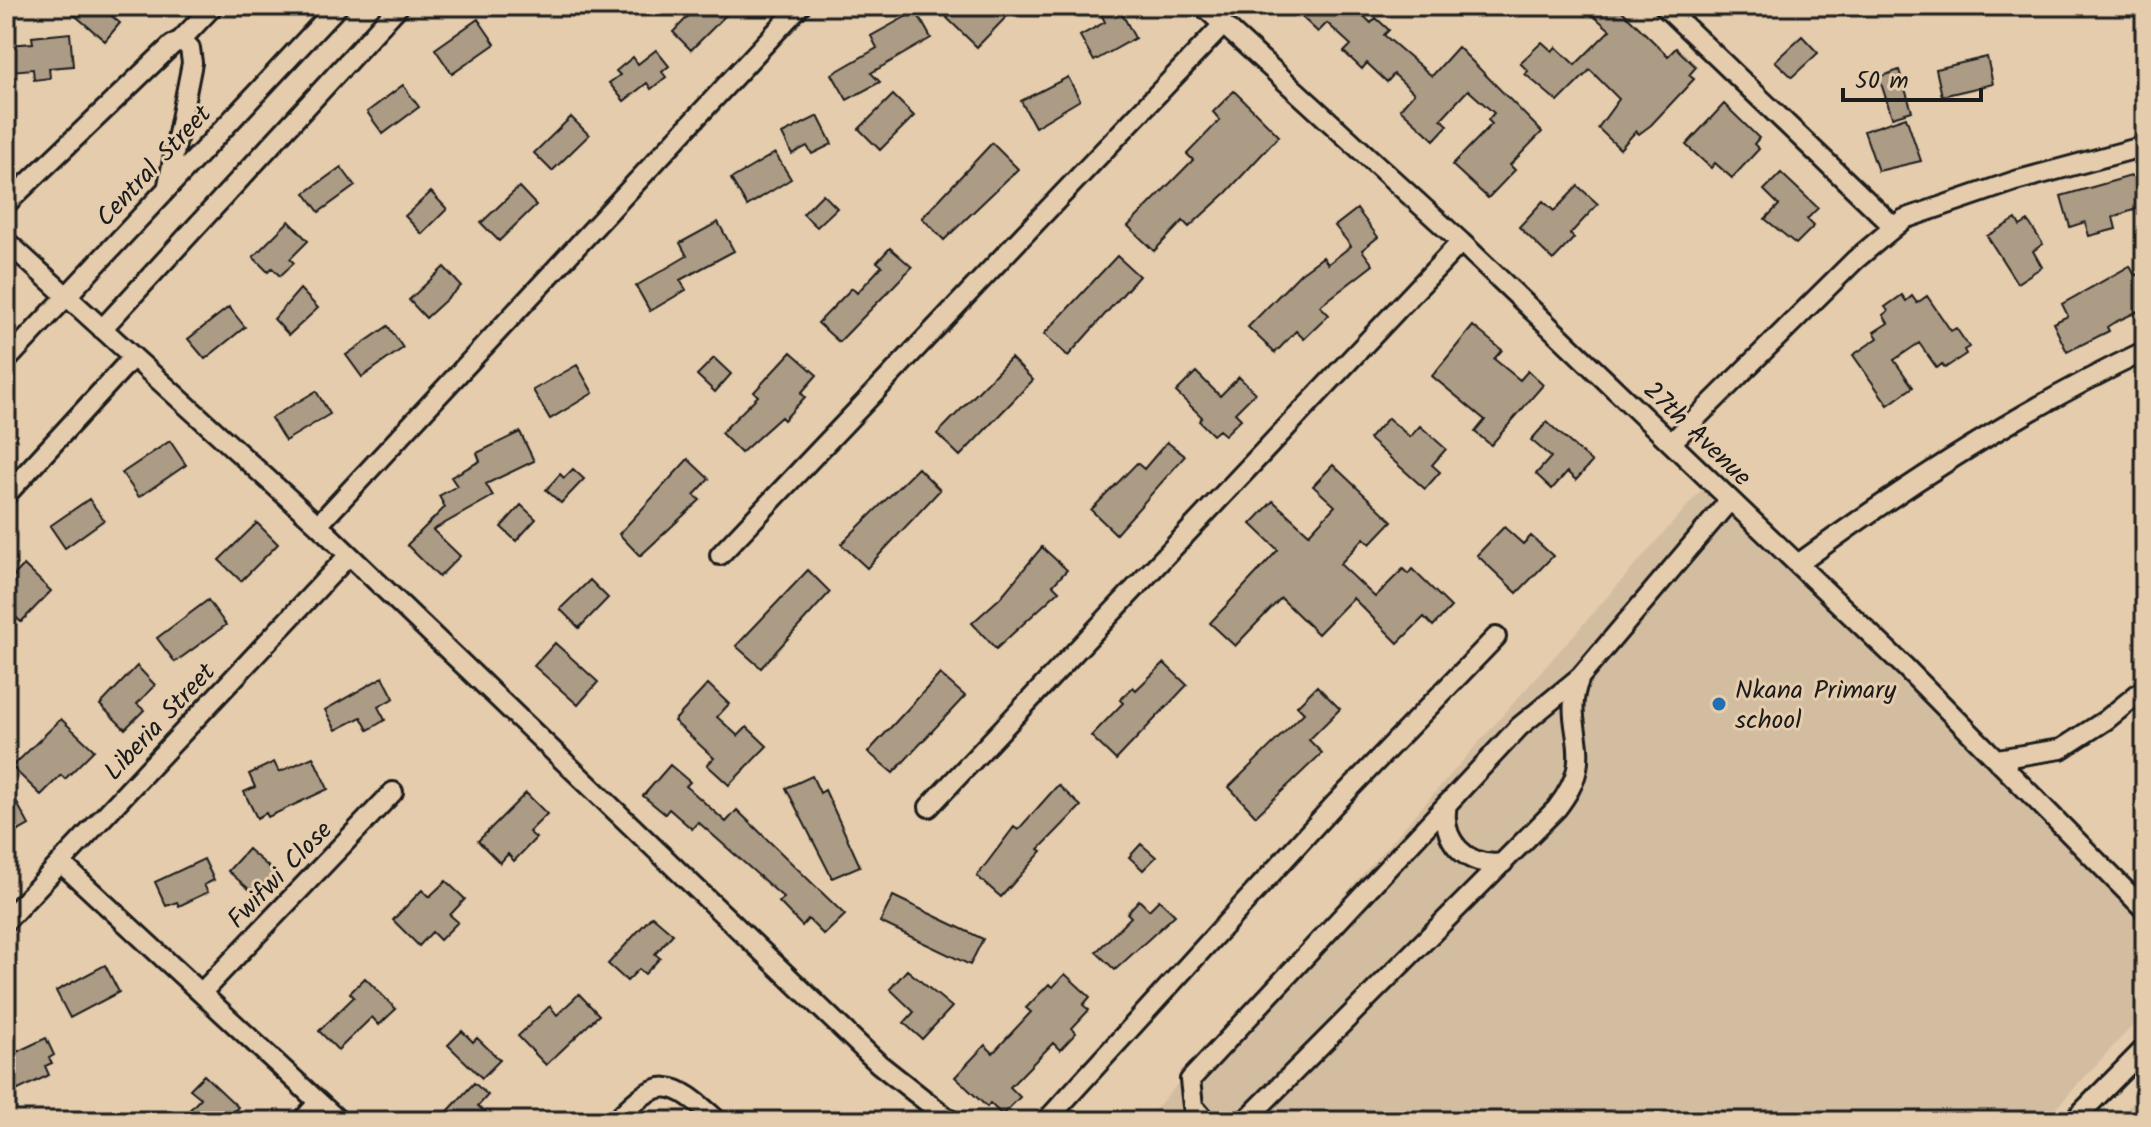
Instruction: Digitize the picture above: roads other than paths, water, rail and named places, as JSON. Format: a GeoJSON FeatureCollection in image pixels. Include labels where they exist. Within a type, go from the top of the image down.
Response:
{"type":"FeatureCollection","features":[{"type":"Feature","properties":{"kind":"street"},"geometry":{"type":"LineString","coordinates":[[6,204],[181,40],[213,6]]}},
{"type":"Feature","properties":{"kind":"street","name":"Central Street"},"geometry":{"type":"LineString","coordinates":[[6,361],[338,6]]}},
{"type":"Feature","properties":{"kind":"street"},"geometry":{"type":"LineString","coordinates":[[102,329],[399,6]]}},
{"type":"Feature","properties":{"kind":"street"},"geometry":{"type":"LineString","coordinates":[[318,525],[800,6]]}},
{"type":"Feature","properties":{"kind":"street","name":"27th Avenue"},"geometry":{"type":"LineString","coordinates":[[1203,6],[1461,242],[1798,564],[1997,759],[2145,910]]}},
{"type":"Feature","properties":{"kind":"street"},"geometry":{"type":"LineString","coordinates":[[1664,6],[1893,226]]}},
{"type":"Feature","properties":{"kind":"street"},"geometry":{"type":"LineString","coordinates":[[720,555],[1223,25]]}},
{"type":"Feature","properties":{"kind":"street"},"geometry":{"type":"LineString","coordinates":[[168,187],[192,63],[190,48],[181,40]]}},
{"type":"Feature","properties":{"kind":"street"},"geometry":{"type":"LineString","coordinates":[[1671,443],[1893,226],[1922,212],[2015,181],[2145,146]]}},
{"type":"Feature","properties":{"kind":"street"},"geometry":{"type":"LineString","coordinates":[[6,241],[318,525],[879,1064],[951,1121]]}},
{"type":"Feature","properties":{"kind":"street"},"geometry":{"type":"LineString","coordinates":[[929,807],[1461,242]]}},
{"type":"Feature","properties":{"kind":"street"},"geometry":{"type":"LineString","coordinates":[[1798,564],[1956,453],[2077,383],[2145,351]]}},
{"type":"Feature","properties":{"kind":"street"},"geometry":{"type":"LineString","coordinates":[[6,495],[133,357]]}},
{"type":"Feature","properties":{"kind":"street"},"geometry":{"type":"LineString","coordinates":[[1206,1121],[1193,1106],[1190,1080],[1519,727],[1580,677],[1730,500]]}},
{"type":"Feature","properties":{"kind":"street","name":"Liberia Street"},"geometry":{"type":"LineString","coordinates":[[6,921],[349,555]]}},
{"type":"Feature","properties":{"kind":"street"},"geometry":{"type":"LineString","coordinates":[[1046,1121],[1334,805],[1496,637]]}},
{"type":"Feature","properties":{"kind":"street"},"geometry":{"type":"LineString","coordinates":[[1245,1121],[1557,808],[1572,786],[1578,765],[1571,713],[1573,695],[1580,677]]}},
{"type":"Feature","properties":{"kind":"street"},"geometry":{"type":"LineString","coordinates":[[1997,759],[2061,749],[2106,720],[2145,688]]}},
{"type":"Feature","properties":{"kind":"street","name":"Fwifwi Close"},"geometry":{"type":"LineString","coordinates":[[202,992],[393,792]]}},
{"type":"Feature","properties":{"kind":"street"},"geometry":{"type":"LineString","coordinates":[[1447,804],[1445,823],[1457,849],[1483,863],[1503,863]]}},
{"type":"Feature","properties":{"kind":"street"},"geometry":{"type":"LineString","coordinates":[[61,863],[339,1121]]}},
{"type":"Feature","properties":{"kind":"street"},"geometry":{"type":"LineString","coordinates":[[2073,1121],[2145,1048]]}},
{"type":"Feature","properties":{"kind":"street"},"geometry":{"type":"LineString","coordinates":[[615,1121],[649,1089],[668,1087],[687,1093],[718,1121]]}},
{"type":"Feature","properties":{"kind":"street"},"geometry":{"type":"LineString","coordinates":[[302,1121],[318,1103]]}},
{"type":"Feature","properties":{"kind":"place","name":"Nkana Primary school"},"geometry":{"type":"Point","coordinates":[1719,704]}}]}
